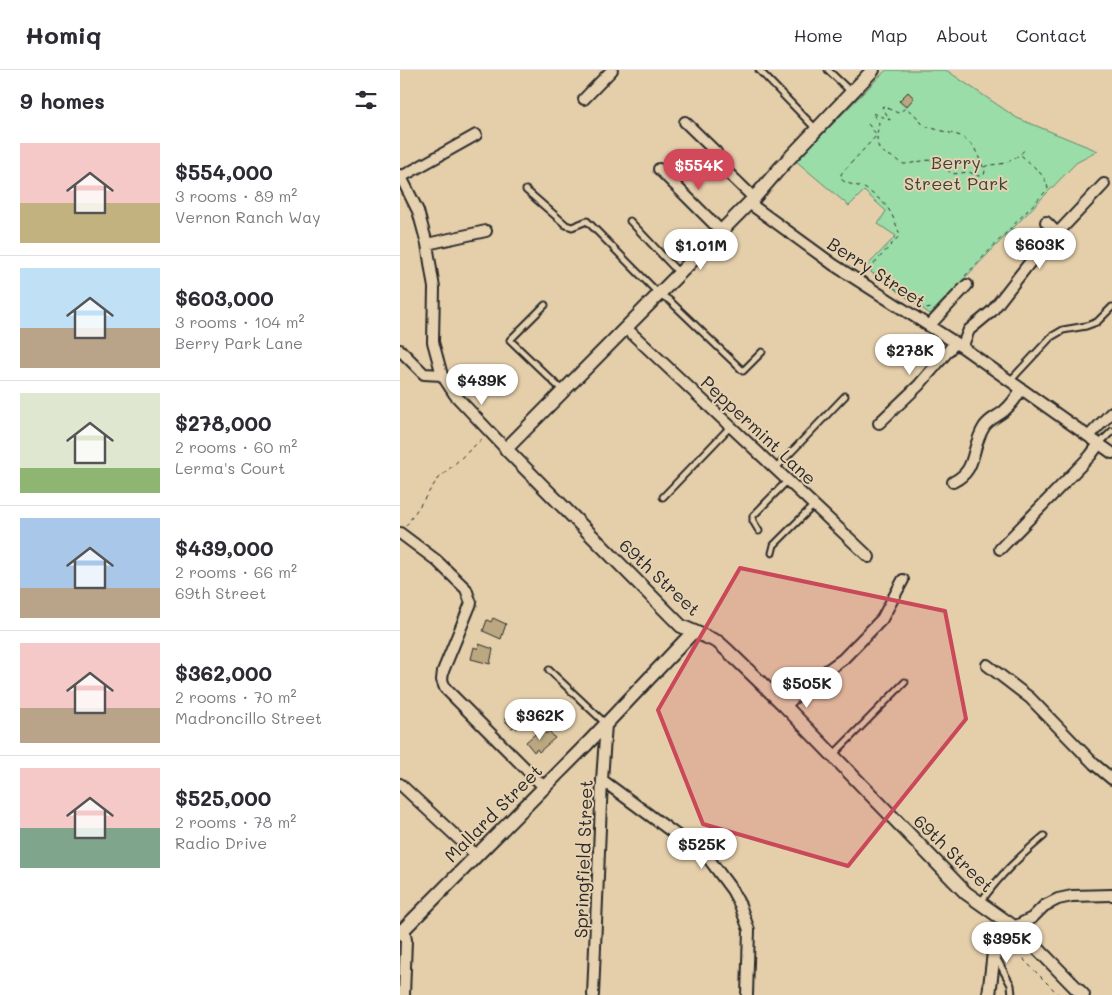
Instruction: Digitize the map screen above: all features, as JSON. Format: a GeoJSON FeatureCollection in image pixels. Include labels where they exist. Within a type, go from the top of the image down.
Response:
{"type":"FeatureCollection","features":[{"type":"Feature","properties":{"kind":"street"},"geometry":{"type":"LineString","coordinates":[[584,99],[612,70]]}},
{"type":"Feature","properties":{"kind":"street"},"geometry":{"type":"LineString","coordinates":[[506,449],[752,200],[816,129],[873,70]]}},
{"type":"Feature","properties":{"kind":"street","name":"Berry Street"},"geometry":{"type":"LineString","coordinates":[[685,122],[716,152],[722,167],[752,200],[834,265],[958,345],[1112,453]]}},
{"type":"Feature","properties":{"kind":"street"},"geometry":{"type":"LineString","coordinates":[[401,176],[476,135]]}},
{"type":"Feature","properties":{"kind":"street"},"geometry":{"type":"LineString","coordinates":[[659,169],[721,231]]}},
{"type":"Feature","properties":{"kind":"street","name":"69th Street"},"geometry":{"type":"LineString","coordinates":[[401,176],[418,212],[427,244],[434,288],[433,342],[442,375],[455,395],[489,432],[681,626],[718,642],[785,706],[966,893],[1014,927],[1083,995]]}},
{"type":"Feature","properties":{"kind":"street"},"geometry":{"type":"LineString","coordinates":[[879,423],[958,345],[969,330],[992,311],[1031,261],[1104,184]]}},
{"type":"Feature","properties":{"kind":"street"},"geometry":{"type":"LineString","coordinates":[[1046,222],[1057,233]]}},
{"type":"Feature","properties":{"kind":"street"},"geometry":{"type":"LineString","coordinates":[[427,244],[486,231]]}},
{"type":"Feature","properties":{"kind":"street"},"geometry":{"type":"LineString","coordinates":[[929,326],[964,282]]}},
{"type":"Feature","properties":{"kind":"street","name":"Peppermint Lane"},"geometry":{"type":"LineString","coordinates":[[626,328],[869,557]]}},
{"type":"Feature","properties":{"kind":"street"},"geometry":{"type":"LineString","coordinates":[[400,350],[424,374],[442,375]]}},
{"type":"Feature","properties":{"kind":"street"},"geometry":{"type":"LineString","coordinates":[[953,482],[967,472],[972,463],[976,442],[985,425],[993,417],[1004,412],[1021,389]]}},
{"type":"Feature","properties":{"kind":"street"},"geometry":{"type":"LineString","coordinates":[[1089,436],[1112,412]]}},
{"type":"Feature","properties":{"kind":"street"},"geometry":{"type":"LineString","coordinates":[[1000,549],[1090,456],[1099,444]]}},
{"type":"Feature","properties":{"kind":"street"},"geometry":{"type":"LineString","coordinates":[[400,534],[436,560],[466,588],[471,603],[443,671],[442,680],[445,688],[544,787]]}},
{"type":"Feature","properties":{"kind":"street"},"geometry":{"type":"LineString","coordinates":[[785,706],[811,682],[843,659],[882,619],[902,580]]}},
{"type":"Feature","properties":{"kind":"street","name":"Mallard Street"},"geometry":{"type":"LineString","coordinates":[[402,931],[606,724],[693,632]]}},
{"type":"Feature","properties":{"kind":"street"},"geometry":{"type":"LineString","coordinates":[[987,665],[1030,698],[1094,764],[1112,779]]}},
{"type":"Feature","properties":{"kind":"street","name":"Springfield Street"},"geometry":{"type":"LineString","coordinates":[[593,995],[606,724]]}},
{"type":"Feature","properties":{"kind":"street"},"geometry":{"type":"LineString","coordinates":[[602,780],[709,859],[732,890],[749,930],[747,995]]}},
{"type":"Feature","properties":{"kind":"street"},"geometry":{"type":"LineString","coordinates":[[401,787],[476,855]]}},
{"type":"Feature","properties":{"kind":"street"},"geometry":{"type":"LineString","coordinates":[[990,995],[994,954],[1000,939],[1014,927],[1032,918],[1044,906],[1058,899],[1072,896],[1112,895]]}},
{"type":"Feature","properties":{"kind":"street"},"geometry":{"type":"LineString","coordinates":[[402,931],[406,940],[404,995]]}},
{"type":"Feature","properties":{"kind":"lane"},"geometry":{"type":"LineString","coordinates":[[759,70],[816,129]]}},
{"type":"Feature","properties":{"kind":"lane"},"geometry":{"type":"LineString","coordinates":[[828,70],[852,93]]}},
{"type":"Feature","properties":{"kind":"lane"},"geometry":{"type":"LineString","coordinates":[[526,190],[566,225],[572,227],[587,221],[659,294],[669,300],[743,371],[762,352]]}},
{"type":"Feature","properties":{"kind":"lane"},"geometry":{"type":"LineString","coordinates":[[630,221],[680,274]]}},
{"type":"Feature","properties":{"kind":"lane"},"geometry":{"type":"LineString","coordinates":[[545,305],[510,340],[564,391]]}},
{"type":"Feature","properties":{"kind":"lane"},"geometry":{"type":"LineString","coordinates":[[1009,382],[1051,337],[1062,330],[1097,322],[1112,307]]}},
{"type":"Feature","properties":{"kind":"lane"},"geometry":{"type":"LineString","coordinates":[[776,468],[845,396]]}},
{"type":"Feature","properties":{"kind":"lane"},"geometry":{"type":"LineString","coordinates":[[663,497],[731,425]]}},
{"type":"Feature","properties":{"kind":"lane"},"geometry":{"type":"LineString","coordinates":[[1099,444],[1112,430]]}},
{"type":"Feature","properties":{"kind":"lane"},"geometry":{"type":"LineString","coordinates":[[759,531],[753,521],[753,516],[788,480]]}},
{"type":"Feature","properties":{"kind":"lane"},"geometry":{"type":"LineString","coordinates":[[772,553],[774,545],[814,504]]}},
{"type":"Feature","properties":{"kind":"lane"},"geometry":{"type":"LineString","coordinates":[[549,670],[606,724]]}},
{"type":"Feature","properties":{"kind":"lane"},"geometry":{"type":"LineString","coordinates":[[833,755],[905,682]]}},
{"type":"Feature","properties":{"kind":"lane"},"geometry":{"type":"LineString","coordinates":[[980,904],[995,882],[1010,865],[1044,836]]}},
{"type":"Feature","properties":{"kind":"lane"},"geometry":{"type":"LineString","coordinates":[[994,954],[1011,985],[1012,995]]}},
{"type":"Feature","properties":{"kind":"path"},"geometry":{"type":"LineString","coordinates":[[883,106],[898,113],[906,108],[924,126],[961,136],[974,147],[985,171],[984,175],[978,176],[969,172],[952,174],[935,160],[902,164],[893,157],[885,155],[879,149],[877,135],[879,123],[872,113],[890,120],[883,106]]}},
{"type":"Feature","properties":{"kind":"path"},"geometry":{"type":"LineString","coordinates":[[868,124],[877,135]]}},
{"type":"Feature","properties":{"kind":"path"},"geometry":{"type":"LineString","coordinates":[[877,135],[841,174],[842,180],[849,185],[860,186],[885,204],[890,210],[900,235],[872,266],[872,272],[925,309],[934,308]]}},
{"type":"Feature","properties":{"kind":"path"},"geometry":{"type":"LineString","coordinates":[[983,167],[990,164],[1004,163],[1021,155],[1025,149]]}},
{"type":"Feature","properties":{"kind":"path"},"geometry":{"type":"LineString","coordinates":[[964,282],[1048,189],[1048,184],[1041,174],[1021,155]]}},
{"type":"Feature","properties":{"kind":"path"},"geometry":{"type":"LineString","coordinates":[[400,534],[437,480],[489,432]]}},
{"type":"Feature","properties":{"kind":"path"},"geometry":{"type":"LineString","coordinates":[[1014,927],[1018,947],[1025,961],[1059,995]]}},
{"type":"Feature","properties":{"kind":"highlighted area"},"geometry":{"type":"Polygon","coordinates":[[[740,568],[945,611],[966,719],[848,866],[703,824],[658,710],[740,568]]]}},
{"type":"Feature","properties":{"kind":"green space","name":"Berry Street Park"},"geometry":{"type":"Polygon","coordinates":[[[886,70],[946,70],[1017,118],[1098,151],[1076,163],[930,314],[865,268],[896,236],[878,224],[886,211],[864,191],[849,206],[796,161],[886,70]]]}},
{"type":"Feature","properties":{"kind":"building"},"geometry":{"type":"Polygon","coordinates":[[[908,92],[914,98],[906,107],[899,101],[908,92]]]}},
{"type":"Feature","properties":{"kind":"building"},"geometry":{"type":"Polygon","coordinates":[[[493,618],[506,624],[501,639],[483,631],[487,620],[491,622],[493,618]]]}},
{"type":"Feature","properties":{"kind":"building"},"geometry":{"type":"Polygon","coordinates":[[[479,644],[493,649],[490,664],[471,659],[474,647],[478,649],[479,644]]]}},
{"type":"Feature","properties":{"kind":"building"},"geometry":{"type":"Polygon","coordinates":[[[520,704],[529,717],[517,729],[515,726],[512,728],[504,720],[520,704]]]}},
{"type":"Feature","properties":{"kind":"building"},"geometry":{"type":"Polygon","coordinates":[[[541,729],[546,734],[549,731],[555,738],[539,752],[537,749],[534,752],[526,742],[541,729]]]}}]}
